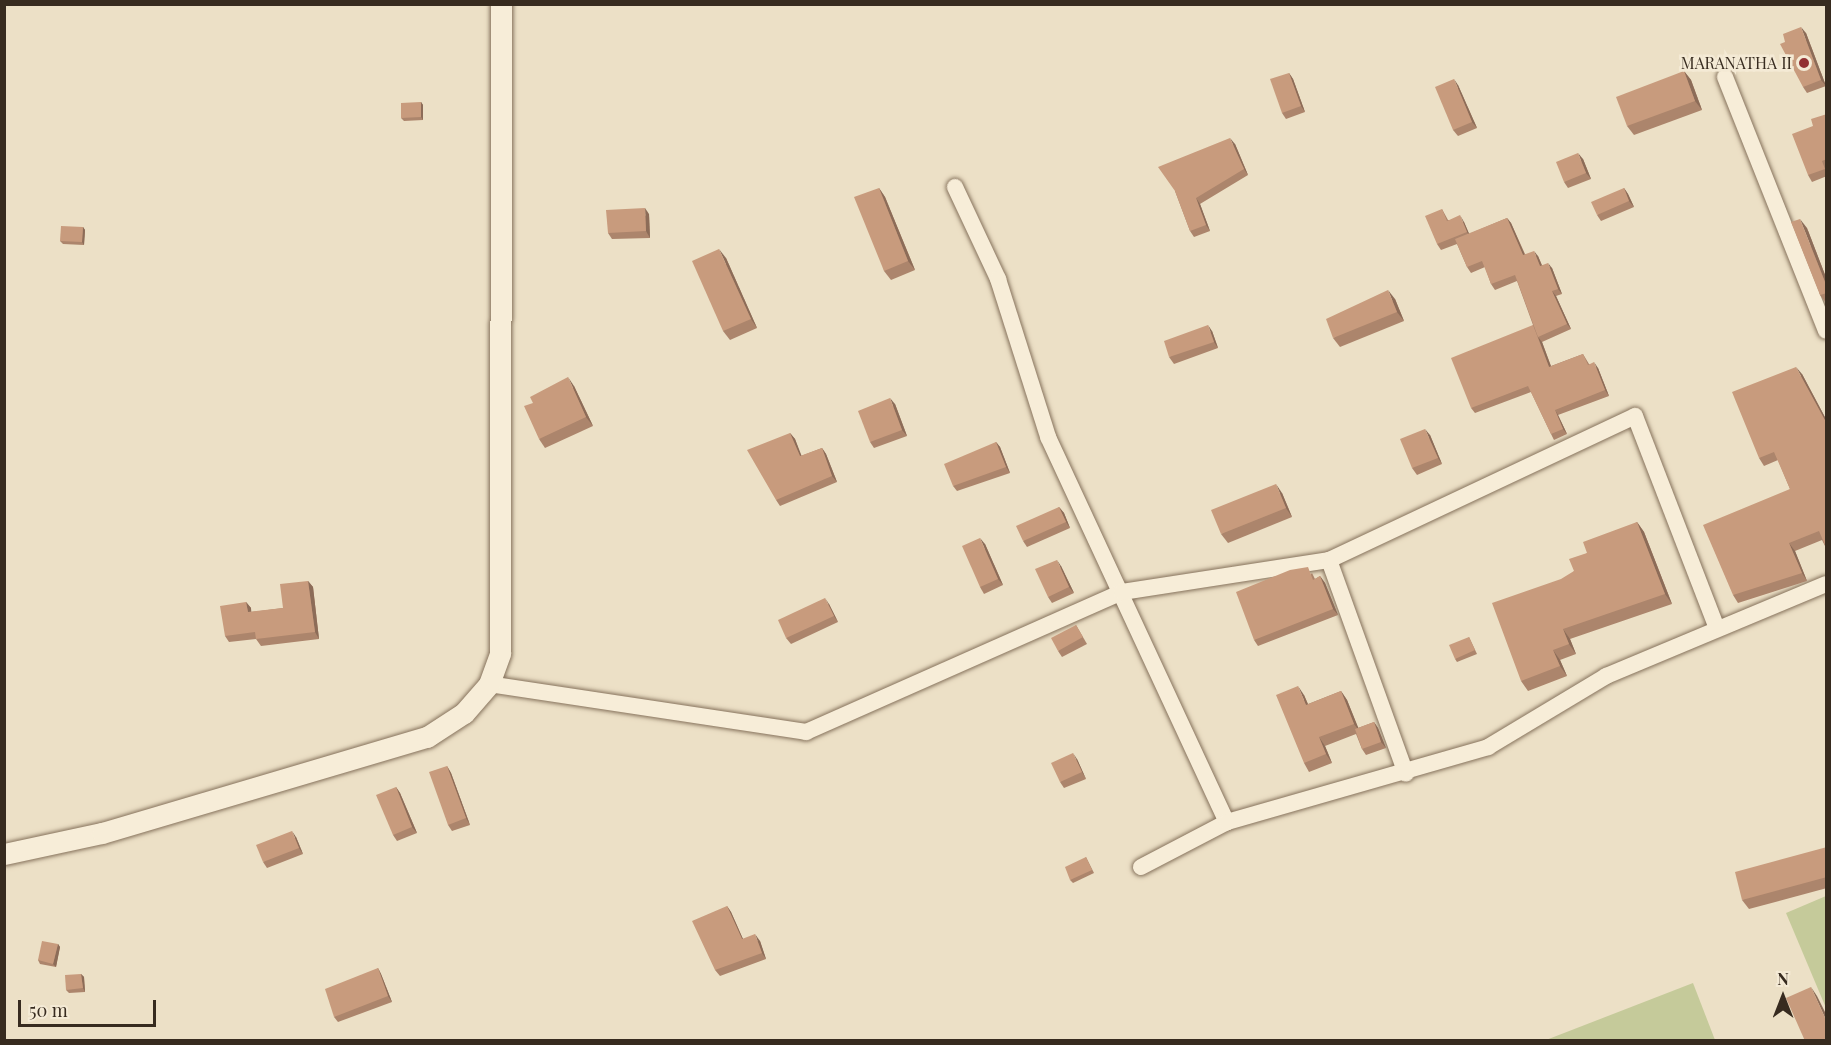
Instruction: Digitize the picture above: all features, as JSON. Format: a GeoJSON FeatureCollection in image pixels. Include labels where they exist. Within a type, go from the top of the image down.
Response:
{"type":"FeatureCollection","features":[{"type":"Feature","properties":{"kind":"street"},"geometry":{"type":"LineString","coordinates":[[4,854],[102,833],[427,737],[465,713],[489,684],[500,653],[501,4]]}},
{"type":"Feature","properties":{"kind":"street"},"geometry":{"type":"LineString","coordinates":[[1725,77],[1827,332]]}},
{"type":"Feature","properties":{"kind":"street"},"geometry":{"type":"LineString","coordinates":[[955,187],[998,279],[1048,437],[1227,822]]}},
{"type":"Feature","properties":{"kind":"street"},"geometry":{"type":"LineString","coordinates":[[489,684],[806,732],[1122,592],[1329,560],[1635,416],[1717,629]]}},
{"type":"Feature","properties":{"kind":"street"},"geometry":{"type":"LineString","coordinates":[[1329,560],[1406,774]]}},
{"type":"Feature","properties":{"kind":"street"},"geometry":{"type":"LineString","coordinates":[[1141,867],[1227,822],[1406,774],[1488,747],[1606,676],[1827,585]]}},
{"type":"Feature","properties":{"kind":"green space"},"geometry":{"type":"Polygon","coordinates":[[[1826,896],[1826,1008],[1786,913],[1826,896]]]}},
{"type":"Feature","properties":{"kind":"green space"},"geometry":{"type":"Polygon","coordinates":[[[1693,983],[1715,1040],[1546,1040],[1693,983]]]}},
{"type":"Feature","properties":{"kind":"building"},"geometry":{"type":"Polygon","coordinates":[[[1801,27],[1821,80],[1803,87],[1780,44],[1785,42],[1783,34],[1801,27]]]}},
{"type":"Feature","properties":{"kind":"building"},"geometry":{"type":"Polygon","coordinates":[[[1684,71],[1695,101],[1627,126],[1616,97],[1684,71]]]}},
{"type":"Feature","properties":{"kind":"building"},"geometry":{"type":"Polygon","coordinates":[[[1289,73],[1301,106],[1282,113],[1270,79],[1289,73]]]}},
{"type":"Feature","properties":{"kind":"building"},"geometry":{"type":"Polygon","coordinates":[[[1454,79],[1472,122],[1453,130],[1435,87],[1454,79]]]}},
{"type":"Feature","properties":{"kind":"building"},"geometry":{"type":"Polygon","coordinates":[[[421,102],[421,117],[401,118],[401,103],[421,102]]]}},
{"type":"Feature","properties":{"kind":"building"},"geometry":{"type":"Polygon","coordinates":[[[1827,114],[1827,159],[1822,161],[1825,169],[1808,175],[1792,134],[1813,126],[1811,119],[1827,114]]]}},
{"type":"Feature","properties":{"kind":"building"},"geometry":{"type":"Polygon","coordinates":[[[1230,138],[1244,169],[1196,198],[1206,225],[1190,231],[1175,191],[1158,167],[1230,138]]]}},
{"type":"Feature","properties":{"kind":"building"},"geometry":{"type":"Polygon","coordinates":[[[1578,153],[1586,173],[1564,182],[1556,162],[1578,153]]]}},
{"type":"Feature","properties":{"kind":"building"},"geometry":{"type":"Polygon","coordinates":[[[879,188],[908,261],[884,271],[854,197],[879,188]]]}},
{"type":"Feature","properties":{"kind":"building"},"geometry":{"type":"Polygon","coordinates":[[[1624,188],[1629,201],[1597,215],[1591,202],[1624,188]]]}},
{"type":"Feature","properties":{"kind":"building"},"geometry":{"type":"Polygon","coordinates":[[[645,208],[646,231],[608,233],[606,210],[645,208]]]}},
{"type":"Feature","properties":{"kind":"building"},"geometry":{"type":"Polygon","coordinates":[[[1442,209],[1447,221],[1460,215],[1467,232],[1437,244],[1425,216],[1442,209]]]}},
{"type":"Feature","properties":{"kind":"building"},"geometry":{"type":"Polygon","coordinates":[[[1507,218],[1523,255],[1534,251],[1540,266],[1548,263],[1558,289],[1552,291],[1567,324],[1538,337],[1515,275],[1491,284],[1482,261],[1467,267],[1455,239],[1507,218]]]}},
{"type":"Feature","properties":{"kind":"building"},"geometry":{"type":"Polygon","coordinates":[[[1800,219],[1827,287],[1827,293],[1820,295],[1791,222],[1800,219]]]}},
{"type":"Feature","properties":{"kind":"building"},"geometry":{"type":"Polygon","coordinates":[[[61,226],[83,227],[82,242],[60,241],[61,226]]]}},
{"type":"Feature","properties":{"kind":"building"},"geometry":{"type":"Polygon","coordinates":[[[719,249],[751,319],[723,331],[692,261],[719,249]]]}},
{"type":"Feature","properties":{"kind":"building"},"geometry":{"type":"Polygon","coordinates":[[[1388,290],[1397,312],[1333,338],[1326,319],[1388,290]]]}},
{"type":"Feature","properties":{"kind":"building"},"geometry":{"type":"Polygon","coordinates":[[[1208,325],[1214,342],[1169,357],[1164,341],[1208,325]]]}},
{"type":"Feature","properties":{"kind":"building"},"geometry":{"type":"Polygon","coordinates":[[[1533,325],[1549,367],[1583,354],[1588,365],[1594,362],[1605,390],[1555,410],[1563,429],[1551,434],[1528,386],[1471,408],[1451,358],[1533,325]]]}},
{"type":"Feature","properties":{"kind":"building"},"geometry":{"type":"Polygon","coordinates":[[[1796,367],[1827,424],[1827,550],[1819,531],[1789,543],[1802,573],[1733,595],[1703,525],[1790,489],[1774,452],[1759,458],[1732,392],[1796,367]]]}},
{"type":"Feature","properties":{"kind":"building"},"geometry":{"type":"Polygon","coordinates":[[[568,377],[586,417],[539,439],[524,406],[533,403],[530,397],[568,377]]]}},
{"type":"Feature","properties":{"kind":"building"},"geometry":{"type":"Polygon","coordinates":[[[890,398],[902,430],[870,442],[858,411],[890,398]]]}},
{"type":"Feature","properties":{"kind":"building"},"geometry":{"type":"Polygon","coordinates":[[[1425,429],[1438,458],[1412,468],[1400,439],[1425,429]]]}},
{"type":"Feature","properties":{"kind":"building"},"geometry":{"type":"Polygon","coordinates":[[[790,433],[800,456],[822,448],[832,476],[776,500],[747,450],[790,433]]]}},
{"type":"Feature","properties":{"kind":"building"},"geometry":{"type":"Polygon","coordinates":[[[996,442],[1006,467],[953,486],[944,464],[996,442]]]}},
{"type":"Feature","properties":{"kind":"building"},"geometry":{"type":"Polygon","coordinates":[[[1276,484],[1286,508],[1221,534],[1211,510],[1276,484]]]}},
{"type":"Feature","properties":{"kind":"building"},"geometry":{"type":"Polygon","coordinates":[[[1059,507],[1066,522],[1023,541],[1016,526],[1059,507]]]}},
{"type":"Feature","properties":{"kind":"building"},"geometry":{"type":"Polygon","coordinates":[[[1637,522],[1665,594],[1563,629],[1569,644],[1553,650],[1560,666],[1521,681],[1492,603],[1561,579],[1574,571],[1569,559],[1587,553],[1583,542],[1637,522]]]}},
{"type":"Feature","properties":{"kind":"building"},"geometry":{"type":"Polygon","coordinates":[[[980,538],[998,579],[980,587],[962,546],[980,538]]]}},
{"type":"Feature","properties":{"kind":"building"},"geometry":{"type":"Polygon","coordinates":[[[1057,560],[1069,587],[1048,597],[1035,569],[1057,560]]]}},
{"type":"Feature","properties":{"kind":"building"},"geometry":{"type":"Polygon","coordinates":[[[1308,567],[1313,580],[1320,576],[1333,609],[1254,640],[1236,592],[1290,570],[1308,567]]]}},
{"type":"Feature","properties":{"kind":"building"},"geometry":{"type":"Polygon","coordinates":[[[308,581],[315,632],[256,639],[255,632],[225,636],[220,606],[246,602],[248,612],[283,608],[280,584],[308,581]]]}},
{"type":"Feature","properties":{"kind":"building"},"geometry":{"type":"Polygon","coordinates":[[[825,598],[834,616],[786,638],[778,620],[825,598]]]}},
{"type":"Feature","properties":{"kind":"building"},"geometry":{"type":"Polygon","coordinates":[[[1076,625],[1083,637],[1058,651],[1051,638],[1076,625]]]}},
{"type":"Feature","properties":{"kind":"building"},"geometry":{"type":"Polygon","coordinates":[[[1469,637],[1475,650],[1455,659],[1449,645],[1469,637]]]}},
{"type":"Feature","properties":{"kind":"building"},"geometry":{"type":"Polygon","coordinates":[[[1298,686],[1306,705],[1341,691],[1354,724],[1319,737],[1326,754],[1304,763],[1276,695],[1298,686]]]}},
{"type":"Feature","properties":{"kind":"building"},"geometry":{"type":"Polygon","coordinates":[[[1374,722],[1381,742],[1362,749],[1355,729],[1374,722]]]}},
{"type":"Feature","properties":{"kind":"building"},"geometry":{"type":"Polygon","coordinates":[[[1073,753],[1082,772],[1060,782],[1051,763],[1073,753]]]}},
{"type":"Feature","properties":{"kind":"building"},"geometry":{"type":"Polygon","coordinates":[[[447,766],[466,818],[448,825],[429,772],[447,766]]]}},
{"type":"Feature","properties":{"kind":"building"},"geometry":{"type":"Polygon","coordinates":[[[396,787],[412,827],[393,835],[376,795],[396,787]]]}},
{"type":"Feature","properties":{"kind":"building"},"geometry":{"type":"Polygon","coordinates":[[[292,831],[299,848],[263,862],[256,845],[292,831]]]}},
{"type":"Feature","properties":{"kind":"building"},"geometry":{"type":"Polygon","coordinates":[[[1827,847],[1827,877],[1742,900],[1735,872],[1827,847]]]}},
{"type":"Feature","properties":{"kind":"building"},"geometry":{"type":"Polygon","coordinates":[[[1086,857],[1092,870],[1070,880],[1065,867],[1086,857]]]}},
{"type":"Feature","properties":{"kind":"building"},"geometry":{"type":"Polygon","coordinates":[[[727,906],[742,939],[755,934],[762,953],[715,970],[692,921],[727,906]]]}},
{"type":"Feature","properties":{"kind":"building"},"geometry":{"type":"Polygon","coordinates":[[[42,941],[58,944],[53,964],[38,960],[42,941]]]}},
{"type":"Feature","properties":{"kind":"building"},"geometry":{"type":"Polygon","coordinates":[[[378,968],[388,996],[334,1017],[325,989],[378,968]]]}},
{"type":"Feature","properties":{"kind":"building"},"geometry":{"type":"Polygon","coordinates":[[[81,974],[83,988],[66,990],[65,975],[81,974]]]}},
{"type":"Feature","properties":{"kind":"building"},"geometry":{"type":"Polygon","coordinates":[[[1811,987],[1827,1022],[1827,1041],[1805,1041],[1786,998],[1811,987]]]}},
{"type":"Feature","properties":{"kind":"place","name":"MARANATHA II"},"geometry":{"type":"Point","coordinates":[1804,63]}}]}
